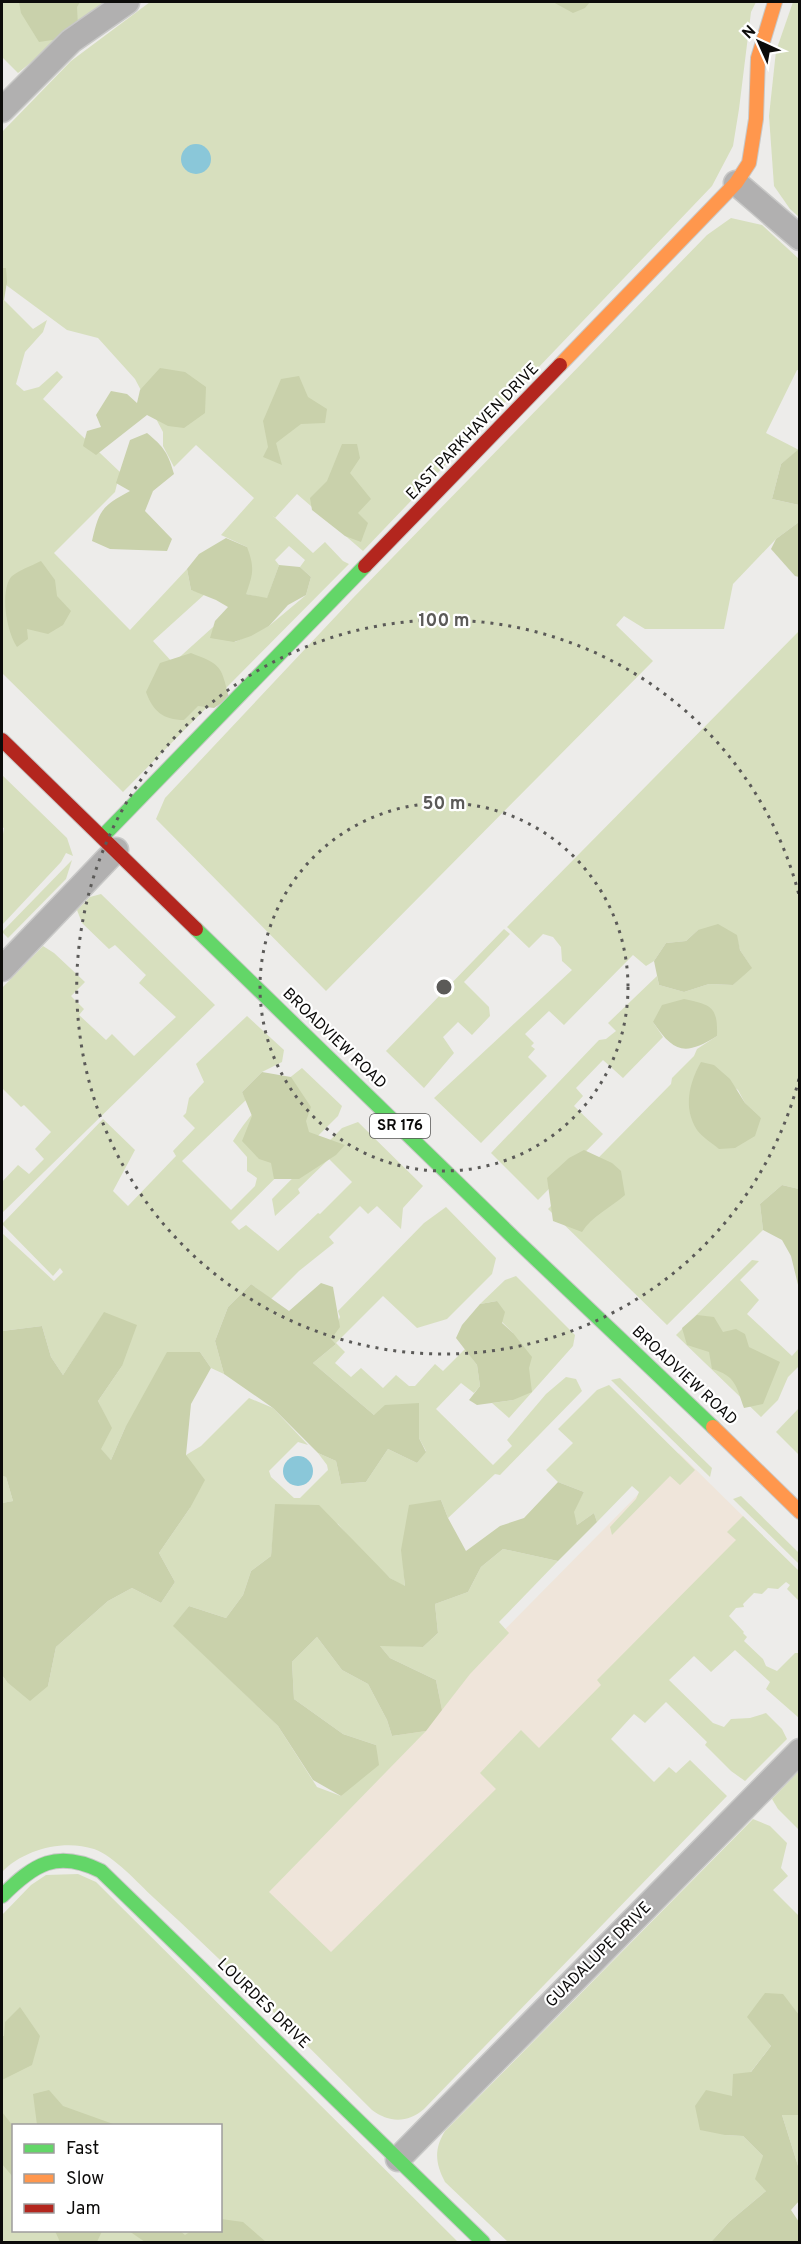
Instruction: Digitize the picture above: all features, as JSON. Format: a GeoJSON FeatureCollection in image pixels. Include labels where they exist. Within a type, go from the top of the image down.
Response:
{"type":"FeatureCollection","features":[{"type":"Feature","properties":{"kind":"street"},"geometry":{"type":"LineString","coordinates":[[2,110],[71,41],[127,2]]}},
{"type":"Feature","properties":{"kind":"street","name":"EAST PARKHAVEN DRIVE"},"geometry":{"type":"LineString","coordinates":[[109,844],[736,183],[749,163],[756,119],[759,58],[775,2]]}},
{"type":"Feature","properties":{"kind":"street"},"geometry":{"type":"LineString","coordinates":[[736,183],[800,238]]}},
{"type":"Feature","properties":{"kind":"street","name":"BROADVIEW ROAD"},"geometry":{"type":"LineString","coordinates":[[2,740],[514,1238],[800,1512]]}},
{"type":"Feature","properties":{"kind":"street"},"geometry":{"type":"LineString","coordinates":[[2,969],[109,844]]}},
{"type":"Feature","properties":{"kind":"street","name":"GUADALUPE DRIVE"},"geometry":{"type":"LineString","coordinates":[[398,2159],[800,1751]]}},
{"type":"Feature","properties":{"kind":"street","name":"LOURDES DRIVE"},"geometry":{"type":"LineString","coordinates":[[2,1896],[28,1871],[52,1860],[63,1858],[90,1863],[101,1871],[483,2242]]}},
{"type":"Feature","properties":{"kind":"shaded area"},"geometry":{"type":"Polygon","coordinates":[[[679,1453],[757,1530],[293,2001],[221,1917],[679,1453]]]}},
{"type":"Feature","properties":{"kind":"green space"},"geometry":{"type":"Polygon","coordinates":[[[2,2],[105,2],[18,73],[2,57],[2,2]]]}},
{"type":"Feature","properties":{"kind":"green space"},"geometry":{"type":"Polygon","coordinates":[[[19,2],[80,2],[77,7],[78,27],[66,38],[39,42],[21,13],[19,2]]]}},
{"type":"Feature","properties":{"kind":"green space"},"geometry":{"type":"Polygon","coordinates":[[[150,2],[756,2],[751,12],[733,146],[712,186],[363,551],[297,494],[275,518],[313,553],[325,542],[343,561],[349,564],[123,792],[2,673],[2,300],[33,329],[47,320],[43,332],[25,352],[16,384],[24,391],[39,387],[57,371],[63,377],[43,399],[120,472],[115,492],[54,553],[130,630],[187,569],[191,590],[205,594],[153,641],[173,663],[213,627],[235,642],[269,626],[306,595],[311,577],[300,567],[305,560],[289,546],[275,560],[279,565],[267,599],[246,594],[247,547],[221,535],[254,498],[196,445],[174,467],[163,446],[163,432],[135,379],[98,338],[67,330],[2,282],[2,132],[71,61],[150,2]]]}},
{"type":"Feature","properties":{"kind":"green space"},"geometry":{"type":"Polygon","coordinates":[[[553,2],[590,2],[585,8],[573,13],[553,2]]]}},
{"type":"Feature","properties":{"kind":"green space"},"geometry":{"type":"Polygon","coordinates":[[[793,2],[799,2],[799,217],[790,209],[774,186],[769,116],[776,51],[793,2]]]}},
{"type":"Feature","properties":{"kind":"green space"},"geometry":{"type":"Polygon","coordinates":[[[731,218],[762,225],[799,259],[799,370],[766,433],[799,450],[781,464],[772,499],[799,505],[799,522],[776,539],[733,584],[724,629],[645,629],[624,616],[616,625],[653,661],[326,991],[156,819],[165,798],[353,598],[707,235],[731,218]]]}},
{"type":"Feature","properties":{"kind":"green space"},"geometry":{"type":"Polygon","coordinates":[[[2,268],[6,268],[7,282],[4,300],[2,300],[2,268]]]}},
{"type":"Feature","properties":{"kind":"green space"},"geometry":{"type":"Polygon","coordinates":[[[160,368],[185,372],[206,387],[205,413],[184,428],[168,426],[147,415],[96,455],[83,446],[87,431],[101,427],[96,415],[111,391],[127,394],[137,403],[140,390],[160,368]]]}},
{"type":"Feature","properties":{"kind":"green space"},"geometry":{"type":"Polygon","coordinates":[[[299,376],[308,397],[327,409],[325,423],[301,424],[276,443],[282,465],[263,457],[268,447],[263,421],[281,379],[299,376]]]}},
{"type":"Feature","properties":{"kind":"green space"},"geometry":{"type":"Polygon","coordinates":[[[147,433],[165,451],[174,474],[153,491],[145,511],[172,539],[167,551],[110,549],[92,541],[97,522],[108,505],[130,491],[116,483],[130,440],[147,433]]]}},
{"type":"Feature","properties":{"kind":"green space"},"geometry":{"type":"Polygon","coordinates":[[[342,444],[357,444],[360,458],[350,473],[371,499],[358,513],[368,523],[361,542],[345,536],[312,510],[310,498],[327,481],[342,444]]]}},
{"type":"Feature","properties":{"kind":"green space"},"geometry":{"type":"Polygon","coordinates":[[[799,449],[799,505],[772,499],[781,464],[799,449]]]}},
{"type":"Feature","properties":{"kind":"green space"},"geometry":{"type":"Polygon","coordinates":[[[799,522],[799,577],[795,576],[771,549],[776,539],[799,522]]]}},
{"type":"Feature","properties":{"kind":"green space"},"geometry":{"type":"Polygon","coordinates":[[[226,538],[247,547],[252,571],[246,594],[267,598],[279,565],[300,567],[311,577],[306,595],[288,605],[269,626],[234,642],[210,638],[215,621],[228,607],[191,590],[187,569],[199,554],[226,538]]]}},
{"type":"Feature","properties":{"kind":"green space"},"geometry":{"type":"Polygon","coordinates":[[[41,561],[55,580],[57,596],[71,611],[63,625],[48,634],[27,629],[28,639],[17,647],[7,621],[5,601],[8,584],[11,577],[21,570],[41,561]]]}},
{"type":"Feature","properties":{"kind":"green space"},"geometry":{"type":"Polygon","coordinates":[[[799,631],[799,1189],[782,1185],[760,1204],[763,1230],[667,1325],[548,1209],[671,1084],[672,1078],[694,1056],[697,1049],[717,1036],[653,1022],[663,1037],[623,1078],[603,1060],[576,1088],[583,1096],[574,1106],[603,1134],[538,1200],[491,1153],[599,1040],[606,1039],[616,1031],[608,1023],[657,976],[659,985],[684,992],[709,984],[733,985],[751,967],[740,950],[736,935],[698,930],[686,941],[666,943],[654,961],[646,966],[633,955],[564,1025],[549,1011],[525,1034],[534,1043],[531,1046],[535,1049],[528,1057],[547,1076],[481,1143],[434,1098],[572,970],[562,961],[561,947],[553,937],[543,934],[529,948],[507,927],[799,631]],[[701,1063],[761,1118],[745,1103],[738,1090],[701,1063]]]}},
{"type":"Feature","properties":{"kind":"green space"},"geometry":{"type":"Polygon","coordinates":[[[191,653],[219,668],[229,698],[214,708],[198,706],[184,720],[177,720],[160,713],[146,692],[160,663],[191,653]]]}},
{"type":"Feature","properties":{"kind":"green space"},"geometry":{"type":"Polygon","coordinates":[[[2,775],[67,838],[73,856],[66,853],[61,862],[2,925],[4,828],[2,827],[2,775]]]}},
{"type":"Feature","properties":{"kind":"green space"},"geometry":{"type":"Polygon","coordinates":[[[72,860],[66,879],[8,938],[2,932],[72,860]]]}},
{"type":"Feature","properties":{"kind":"green space"},"geometry":{"type":"Polygon","coordinates":[[[101,894],[215,1005],[2,1213],[2,1182],[18,1165],[29,1174],[44,1159],[35,1149],[51,1132],[24,1105],[21,1107],[2,1088],[2,988],[43,946],[54,953],[85,982],[71,996],[84,1009],[79,1015],[106,1040],[112,1034],[134,1056],[176,1017],[139,983],[146,975],[115,945],[109,949],[82,923],[77,910],[90,897],[101,894]]]}},
{"type":"Feature","properties":{"kind":"green space"},"geometry":{"type":"Polygon","coordinates":[[[718,924],[737,935],[740,950],[752,968],[733,985],[709,984],[684,992],[659,985],[654,961],[666,943],[686,941],[698,930],[718,924]]]}},
{"type":"Feature","properties":{"kind":"green space"},"geometry":{"type":"Polygon","coordinates":[[[504,929],[510,934],[464,982],[489,1007],[490,1016],[472,1035],[458,1022],[443,1037],[454,1053],[424,1088],[386,1051],[504,929]]]}},
{"type":"Feature","properties":{"kind":"green space"},"geometry":{"type":"Polygon","coordinates":[[[684,999],[711,1008],[717,1026],[717,1036],[688,1049],[674,1045],[667,1040],[653,1022],[662,1005],[684,999]]]}},
{"type":"Feature","properties":{"kind":"green space"},"geometry":{"type":"Polygon","coordinates":[[[247,1016],[284,1050],[282,1062],[262,1072],[242,1092],[246,1100],[182,1161],[231,1210],[255,1186],[257,1178],[247,1171],[247,1157],[233,1141],[247,1120],[273,1092],[302,1068],[342,1106],[338,1116],[231,1222],[239,1230],[246,1225],[278,1251],[318,1213],[320,1214],[352,1182],[329,1159],[298,1189],[300,1193],[275,1216],[272,1199],[342,1128],[358,1122],[423,1186],[403,1208],[401,1229],[377,1206],[368,1214],[360,1206],[329,1237],[334,1243],[299,1271],[271,1299],[251,1284],[228,1307],[215,1341],[224,1374],[211,1368],[200,1352],[125,1428],[111,1460],[100,1449],[111,1428],[98,1401],[122,1366],[104,1313],[63,1375],[51,1357],[42,1326],[2,1331],[2,1233],[54,1281],[63,1272],[60,1268],[53,1276],[2,1224],[103,1119],[135,1150],[113,1191],[128,1206],[176,1156],[173,1151],[195,1128],[183,1116],[186,1113],[189,1098],[204,1082],[196,1064],[247,1016]]]}},
{"type":"Feature","properties":{"kind":"green space"},"geometry":{"type":"Polygon","coordinates":[[[701,1062],[714,1065],[730,1079],[745,1103],[761,1118],[755,1136],[735,1148],[719,1149],[699,1133],[693,1122],[689,1096],[693,1078],[701,1062]]]}},
{"type":"Feature","properties":{"kind":"green space"},"geometry":{"type":"Polygon","coordinates":[[[262,1072],[291,1077],[311,1107],[306,1121],[309,1132],[345,1145],[336,1155],[299,1179],[274,1179],[271,1163],[259,1159],[242,1141],[252,1116],[242,1092],[262,1072]]]}},
{"type":"Feature","properties":{"kind":"green space"},"geometry":{"type":"Polygon","coordinates":[[[584,1150],[612,1163],[621,1171],[625,1195],[596,1217],[582,1232],[553,1221],[547,1178],[569,1158],[584,1150]]]}},
{"type":"Feature","properties":{"kind":"green space"},"geometry":{"type":"Polygon","coordinates":[[[782,1185],[799,1189],[799,1289],[791,1256],[782,1240],[763,1230],[760,1204],[782,1185]]]}},
{"type":"Feature","properties":{"kind":"green space"},"geometry":{"type":"Polygon","coordinates":[[[446,1207],[496,1258],[492,1274],[447,1319],[417,1328],[383,1296],[336,1343],[345,1352],[335,1363],[351,1377],[361,1368],[383,1388],[396,1375],[409,1386],[415,1386],[435,1364],[443,1371],[465,1349],[477,1365],[480,1386],[474,1393],[461,1383],[436,1409],[493,1465],[512,1446],[507,1440],[546,1394],[566,1377],[576,1379],[582,1391],[500,1475],[495,1474],[448,1518],[441,1500],[402,1550],[405,1587],[390,1578],[364,1554],[338,1524],[276,1504],[271,1556],[251,1571],[243,1595],[226,1618],[189,1606],[174,1626],[278,1726],[317,1787],[341,1796],[376,1745],[343,1734],[294,1699],[292,1662],[317,1637],[342,1670],[368,1684],[387,1720],[392,1736],[426,1731],[269,1892],[331,1952],[496,1789],[480,1773],[521,1730],[539,1748],[601,1685],[597,1680],[736,1540],[727,1532],[743,1516],[799,1571],[799,1601],[787,1589],[790,1585],[786,1582],[778,1589],[768,1588],[762,1594],[754,1593],[743,1604],[744,1607],[736,1608],[729,1616],[747,1637],[744,1641],[763,1659],[766,1666],[777,1671],[795,1653],[799,1653],[799,1718],[766,1689],[770,1682],[735,1650],[711,1672],[694,1656],[669,1680],[713,1723],[724,1727],[731,1719],[750,1718],[766,1713],[782,1729],[787,1739],[745,1781],[731,1771],[705,1745],[707,1742],[666,1702],[645,1723],[634,1714],[611,1739],[654,1782],[669,1767],[676,1773],[690,1760],[727,1796],[424,2109],[412,2117],[398,2120],[385,2117],[372,2110],[210,1950],[126,1870],[102,1852],[70,1845],[45,1848],[21,1857],[2,1872],[2,1675],[7,1682],[48,1686],[56,1647],[108,1601],[132,1588],[161,1603],[175,1582],[159,1553],[190,1508],[186,1455],[201,1446],[249,1398],[273,1408],[308,1445],[298,1442],[269,1471],[271,1477],[294,1498],[300,1498],[328,1470],[318,1453],[336,1461],[341,1484],[366,1482],[388,1449],[417,1463],[426,1451],[419,1438],[419,1404],[374,1415],[313,1363],[336,1344],[331,1340],[340,1317],[338,1311],[424,1223],[446,1207]]]}},
{"type":"Feature","properties":{"kind":"green space"},"geometry":{"type":"Polygon","coordinates":[[[752,1260],[759,1261],[740,1280],[759,1300],[747,1314],[792,1356],[799,1348],[799,1366],[788,1377],[778,1400],[761,1417],[676,1335],[752,1260]]]}},
{"type":"Feature","properties":{"kind":"green space"},"geometry":{"type":"Polygon","coordinates":[[[516,1276],[575,1335],[573,1346],[509,1418],[492,1403],[513,1400],[513,1333],[502,1322],[497,1301],[480,1304],[505,1280],[516,1276]]]}},
{"type":"Feature","properties":{"kind":"green space"},"geometry":{"type":"Polygon","coordinates":[[[321,1283],[333,1287],[340,1327],[331,1339],[336,1344],[313,1363],[374,1415],[385,1405],[419,1403],[419,1438],[426,1452],[417,1463],[388,1449],[366,1482],[341,1484],[336,1461],[318,1453],[273,1408],[224,1374],[215,1341],[228,1307],[251,1284],[289,1311],[321,1283]]]}},
{"type":"Feature","properties":{"kind":"green space"},"geometry":{"type":"Polygon","coordinates":[[[497,1301],[505,1312],[502,1323],[532,1357],[529,1368],[532,1392],[513,1400],[477,1405],[469,1400],[480,1386],[477,1365],[456,1338],[462,1325],[480,1304],[497,1301]]]}},
{"type":"Feature","properties":{"kind":"green space"},"geometry":{"type":"Polygon","coordinates":[[[104,1312],[137,1325],[122,1366],[98,1401],[112,1428],[101,1449],[111,1460],[125,1428],[167,1352],[200,1352],[211,1368],[191,1404],[186,1455],[205,1480],[190,1508],[159,1553],[175,1582],[161,1603],[132,1588],[108,1601],[56,1647],[48,1686],[30,1701],[2,1675],[2,1503],[13,1501],[6,1477],[2,1476],[2,1331],[42,1326],[51,1357],[63,1375],[104,1312]]]}},
{"type":"Feature","properties":{"kind":"green space"},"geometry":{"type":"Polygon","coordinates":[[[697,1315],[714,1317],[723,1332],[736,1329],[745,1334],[749,1347],[780,1362],[763,1404],[744,1408],[731,1379],[712,1369],[709,1352],[687,1345],[682,1328],[697,1315]]]}},
{"type":"Feature","properties":{"kind":"green space"},"geometry":{"type":"Polygon","coordinates":[[[620,1378],[712,1468],[710,1477],[611,1380],[620,1378]]]}},
{"type":"Feature","properties":{"kind":"green space"},"geometry":{"type":"Polygon","coordinates":[[[609,1385],[695,1470],[680,1485],[670,1476],[612,1535],[610,1527],[636,1499],[639,1492],[632,1486],[597,1522],[594,1513],[577,1525],[573,1512],[584,1492],[558,1482],[546,1470],[573,1443],[558,1429],[597,1390],[609,1385]]]}},
{"type":"Feature","properties":{"kind":"green space"},"geometry":{"type":"Polygon","coordinates":[[[799,1408],[799,1455],[776,1432],[799,1408]]]}},
{"type":"Feature","properties":{"kind":"green space"},"geometry":{"type":"Polygon","coordinates":[[[2,1476],[6,1477],[13,1501],[2,1503],[2,1476]]]}},
{"type":"Feature","properties":{"kind":"green space"},"geometry":{"type":"Polygon","coordinates":[[[558,1482],[584,1492],[574,1512],[577,1525],[594,1513],[597,1522],[558,1561],[503,1549],[481,1567],[468,1592],[435,1604],[438,1633],[423,1647],[380,1646],[390,1658],[436,1680],[442,1710],[426,1731],[392,1736],[387,1720],[368,1684],[342,1670],[317,1637],[292,1662],[294,1699],[343,1734],[376,1745],[379,1765],[341,1796],[313,1780],[278,1726],[173,1626],[189,1606],[226,1618],[243,1595],[251,1571],[271,1556],[275,1504],[319,1505],[390,1578],[405,1586],[401,1550],[409,1505],[441,1500],[466,1551],[500,1526],[524,1518],[558,1482]]]}},
{"type":"Feature","properties":{"kind":"green space"},"geometry":{"type":"Polygon","coordinates":[[[741,1496],[799,1553],[799,1564],[733,1499],[741,1496]]]}},
{"type":"Feature","properties":{"kind":"green space"},"geometry":{"type":"Polygon","coordinates":[[[503,1549],[558,1561],[499,1622],[509,1633],[470,1674],[442,1710],[436,1680],[390,1658],[379,1645],[423,1647],[438,1633],[435,1604],[468,1592],[481,1567],[503,1549]]]}},
{"type":"Feature","properties":{"kind":"green space"},"geometry":{"type":"Polygon","coordinates":[[[799,1771],[799,1830],[778,1809],[772,1799],[799,1771]]]}},
{"type":"Feature","properties":{"kind":"green space"},"geometry":{"type":"Polygon","coordinates":[[[753,1819],[770,1826],[787,1843],[781,1868],[788,1876],[773,1890],[799,1916],[799,2015],[748,2017],[771,2046],[732,2096],[725,2135],[743,2136],[763,2156],[766,2191],[729,2222],[711,2242],[508,2242],[445,2182],[439,2169],[437,2156],[445,2131],[753,1819]]]}},
{"type":"Feature","properties":{"kind":"green space"},"geometry":{"type":"Polygon","coordinates":[[[78,1874],[96,1882],[458,2242],[2,2242],[2,1915],[31,1885],[46,1875],[78,1874]]]}},
{"type":"Feature","properties":{"kind":"green space"},"geometry":{"type":"Polygon","coordinates":[[[765,1993],[783,1994],[799,2015],[799,2115],[782,2115],[799,2169],[799,2201],[791,2210],[799,2222],[799,2242],[711,2242],[729,2222],[766,2191],[755,2179],[763,2156],[743,2136],[700,2130],[695,2106],[706,2090],[732,2096],[733,2074],[751,2072],[771,2046],[747,2017],[765,1993]]]}},
{"type":"Feature","properties":{"kind":"green space"},"geometry":{"type":"Polygon","coordinates":[[[20,2007],[40,2036],[32,2065],[2,2080],[2,2036],[4,2036],[5,2022],[20,2007]]]}},
{"type":"Feature","properties":{"kind":"green space"},"geometry":{"type":"Polygon","coordinates":[[[49,2090],[63,2106],[113,2124],[37,2124],[33,2094],[49,2090]]]}},
{"type":"Feature","properties":{"kind":"green space"},"geometry":{"type":"Polygon","coordinates":[[[2,2112],[12,2125],[12,2176],[2,2164],[2,2112]]]}},
{"type":"Feature","properties":{"kind":"green space"},"geometry":{"type":"Polygon","coordinates":[[[782,2115],[799,2115],[799,2169],[782,2115]]]}},
{"type":"Feature","properties":{"kind":"green space"},"geometry":{"type":"Polygon","coordinates":[[[222,2219],[243,2222],[266,2242],[145,2242],[130,2232],[181,2232],[185,2235],[190,2232],[222,2232],[222,2219]]]}},
{"type":"Feature","properties":{"kind":"green space"},"geometry":{"type":"Polygon","coordinates":[[[55,2232],[102,2232],[97,2242],[60,2242],[55,2232]]]}},
{"type":"Feature","properties":{"kind":"water"},"geometry":{"type":"Polygon","coordinates":[[[196,144],[207,148],[211,159],[207,170],[196,174],[185,170],[181,159],[185,148],[196,144]]]}},
{"type":"Feature","properties":{"kind":"water"},"geometry":{"type":"Polygon","coordinates":[[[298,1456],[309,1460],[313,1471],[309,1482],[298,1486],[287,1482],[283,1471],[287,1460],[298,1456]]]}},
{"type":"Feature","properties":{"kind":"traffic: fast"},"geometry":{"type":"LineString","coordinates":[[102,837],[365,566]]}},
{"type":"Feature","properties":{"kind":"traffic: fast"},"geometry":{"type":"LineString","coordinates":[[196,929],[514,1238],[713,1427]]}},
{"type":"Feature","properties":{"kind":"traffic: fast"},"geometry":{"type":"LineString","coordinates":[[2,1896],[25,1876],[47,1863],[71,1861],[101,1871],[483,2242]]}},
{"type":"Feature","properties":{"kind":"traffic: slow"},"geometry":{"type":"LineString","coordinates":[[560,365],[736,183],[749,163],[756,119],[758,58],[775,2]]}},
{"type":"Feature","properties":{"kind":"traffic: slow"},"geometry":{"type":"LineString","coordinates":[[713,1427],[800,1512]]}},
{"type":"Feature","properties":{"kind":"traffic: jam"},"geometry":{"type":"LineString","coordinates":[[365,566],[560,365]]}},
{"type":"Feature","properties":{"kind":"traffic: jam"},"geometry":{"type":"LineString","coordinates":[[2,740],[196,929]]}}]}
